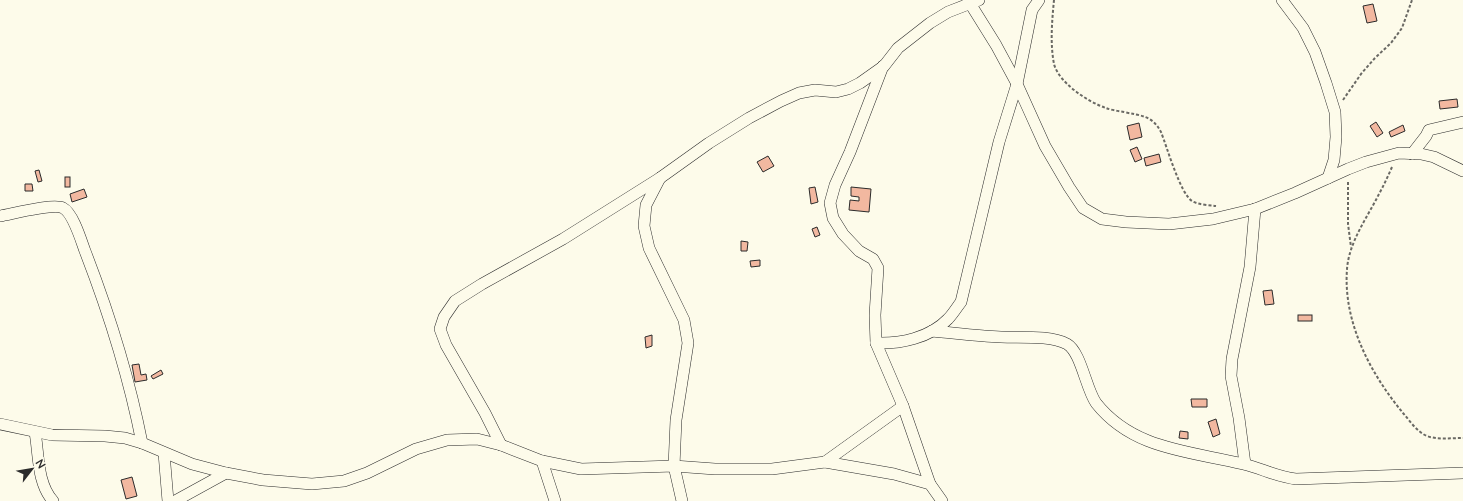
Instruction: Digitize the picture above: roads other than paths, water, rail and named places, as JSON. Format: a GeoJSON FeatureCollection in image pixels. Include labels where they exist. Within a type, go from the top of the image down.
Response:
{"type":"FeatureCollection","features":[{"type":"Feature","properties":{"kind":"street"},"geometry":{"type":"LineString","coordinates":[[876,344],[893,344],[909,341],[932,331],[947,320],[961,302],[999,142],[1017,84],[1032,10],[1039,0]]}},
{"type":"Feature","properties":{"kind":"street"},"geometry":{"type":"LineString","coordinates":[[1282,0],[1303,28],[1315,52],[1335,112],[1336,137],[1334,160],[1328,178]]}},
{"type":"Feature","properties":{"kind":"street"},"geometry":{"type":"LineString","coordinates":[[942,501],[930,484],[902,406],[876,344],[875,315],[878,268],[873,259],[859,251],[843,234],[833,218],[830,203],[835,185],[850,152],[884,66],[898,48],[914,34],[948,12],[972,1],[1017,84],[1045,146],[1069,187],[1083,208],[1102,219],[1168,224],[1213,218],[1255,209],[1366,162],[1399,153],[1434,157],[1463,171]]}},
{"type":"Feature","properties":{"kind":"street"},"geometry":{"type":"LineString","coordinates":[[501,445],[485,413],[446,344],[440,329],[444,317],[456,301],[563,239],[660,178],[710,143],[750,118],[799,93],[815,90],[836,92],[848,89],[860,83],[884,66]]}},
{"type":"Feature","properties":{"kind":"street"},"geometry":{"type":"LineString","coordinates":[[1412,154],[1429,130],[1463,122]]}},
{"type":"Feature","properties":{"kind":"street"},"geometry":{"type":"LineString","coordinates":[[660,178],[646,205],[644,226],[649,248],[684,320],[688,343],[676,420],[674,466],[682,501]]}},
{"type":"Feature","properties":{"kind":"street"},"geometry":{"type":"LineString","coordinates":[[0,216],[53,206],[64,209],[69,214],[97,282],[118,345],[142,443]]}},
{"type":"Feature","properties":{"kind":"street"},"geometry":{"type":"LineString","coordinates":[[1245,464],[1240,418],[1231,376],[1232,359],[1250,267],[1255,209]]}},
{"type":"Feature","properties":{"kind":"street"},"geometry":{"type":"LineString","coordinates":[[932,331],[1001,337],[1030,337],[1057,341],[1068,345],[1076,355],[1095,401],[1108,416],[1126,430],[1146,441],[1161,446],[1245,464],[1273,474],[1296,479],[1463,473]]}},
{"type":"Feature","properties":{"kind":"street"},"geometry":{"type":"LineString","coordinates":[[825,462],[902,406]]}},
{"type":"Feature","properties":{"kind":"street"},"geometry":{"type":"LineString","coordinates":[[0,424],[52,436],[105,436],[125,438],[142,443],[192,464],[226,473],[263,480],[312,484],[344,481],[367,473],[416,449],[447,440],[477,439],[501,445],[542,461],[581,469],[674,466],[715,469],[772,469],[825,462],[894,474],[930,484]]}},
{"type":"Feature","properties":{"kind":"street"},"geometry":{"type":"LineString","coordinates":[[35,432],[40,475],[48,495],[53,501]]}},
{"type":"Feature","properties":{"kind":"street"},"geometry":{"type":"LineString","coordinates":[[164,453],[168,501]]}},
{"type":"Feature","properties":{"kind":"street"},"geometry":{"type":"LineString","coordinates":[[542,461],[555,501]]}},
{"type":"Feature","properties":{"kind":"street"},"geometry":{"type":"LineString","coordinates":[[175,501],[226,473]]}}]}
